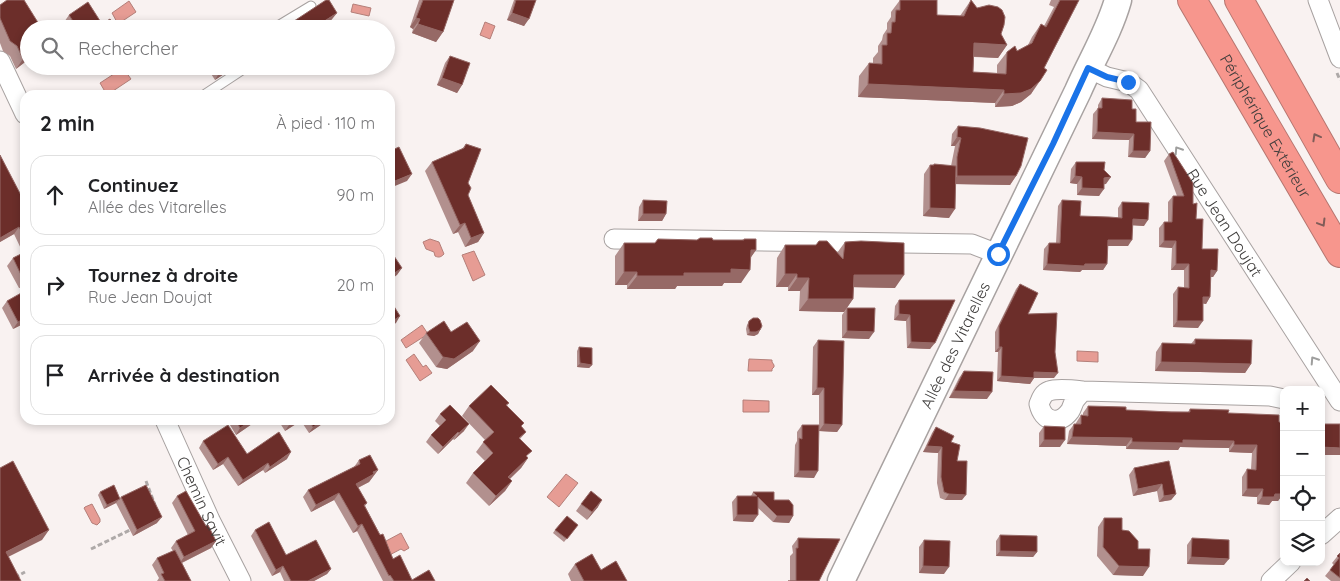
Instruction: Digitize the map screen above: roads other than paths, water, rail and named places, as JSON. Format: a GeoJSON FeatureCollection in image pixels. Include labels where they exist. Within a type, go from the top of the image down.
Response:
{"type":"FeatureCollection","features":[{"type":"Feature","properties":{"kind":"highway","name":"Périphérique Extérieur"},"geometry":{"type":"LineString","coordinates":[[1192,0],[1340,253]]}},
{"type":"Feature","properties":{"kind":"highway"},"geometry":{"type":"LineString","coordinates":[[1239,0],[1340,179]]}},
{"type":"Feature","properties":{"kind":"main road","name":"Allée des Vitarelles"},"geometry":{"type":"LineString","coordinates":[[841,581],[1053,144],[1113,17],[1118,0]]}},
{"type":"Feature","properties":{"kind":"street"},"geometry":{"type":"LineString","coordinates":[[1318,0],[1340,58]]}},
{"type":"Feature","properties":{"kind":"street"},"geometry":{"type":"LineString","coordinates":[[0,61],[20,103]]}},
{"type":"Feature","properties":{"kind":"street","name":"Rue Jean Doujat"},"geometry":{"type":"LineString","coordinates":[[1088,68],[1107,77],[1128,82],[1139,90],[1332,398]]}},
{"type":"Feature","properties":{"kind":"street"},"geometry":{"type":"LineString","coordinates":[[614,238],[972,244],[998,254]]}},
{"type":"Feature","properties":{"kind":"street"},"geometry":{"type":"LineString","coordinates":[[1083,390],[1270,396],[1280,398]]}},
{"type":"Feature","properties":{"kind":"street","name":"Chemin Savit"},"geometry":{"type":"LineString","coordinates":[[167,425],[210,520],[241,581]]}},
{"type":"Feature","properties":{"kind":"street"},"geometry":{"type":"LineString","coordinates":[[1325,531],[1340,518]]}},
{"type":"Feature","properties":{"kind":"street"},"geometry":{"type":"LineString","coordinates":[[1271,581],[1287,566]]}},
{"type":"Feature","properties":{"kind":"lane"},"geometry":{"type":"LineString","coordinates":[[288,20],[311,6]]}},
{"type":"Feature","properties":{"kind":"lane"},"geometry":{"type":"LineString","coordinates":[[212,90],[234,75]]}}]}
